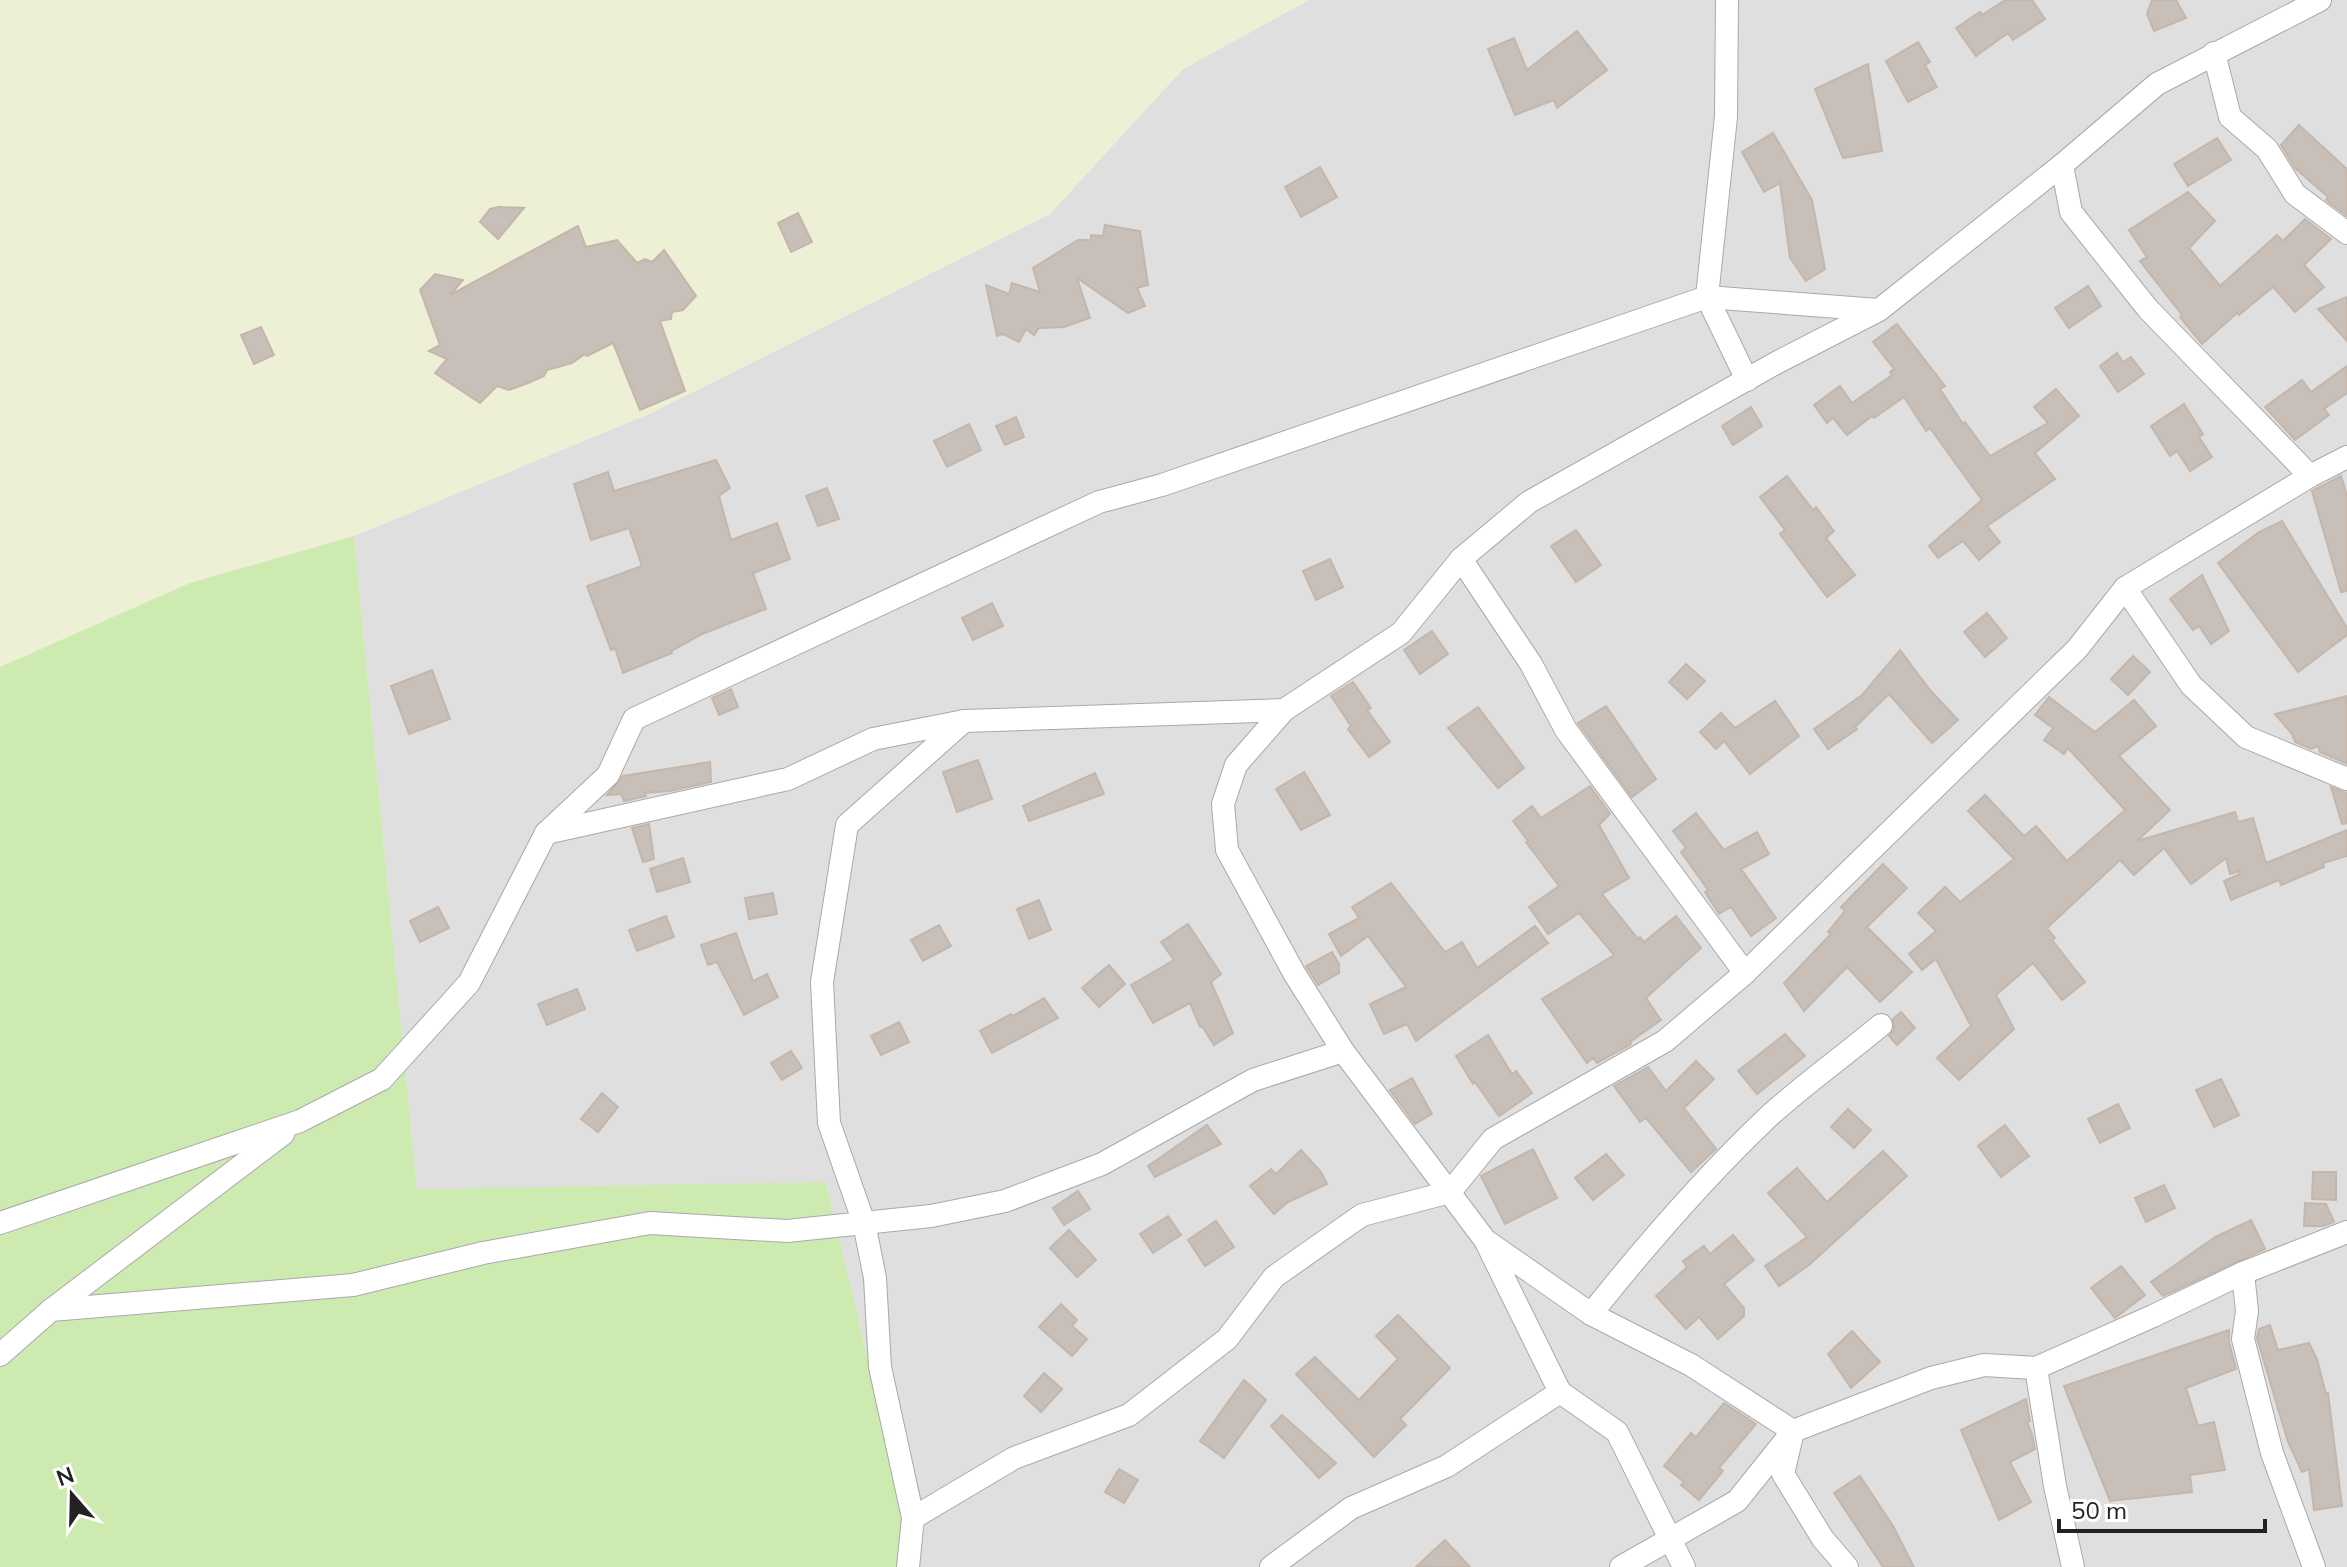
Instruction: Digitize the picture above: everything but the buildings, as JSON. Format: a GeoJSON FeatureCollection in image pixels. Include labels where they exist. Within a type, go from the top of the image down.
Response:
{"type":"FeatureCollection","features":[{"type":"Feature","properties":{"kind":"street"},"geometry":{"type":"LineString","coordinates":[[1727,0],[1726,117],[1707,297],[1747,380]]}},
{"type":"Feature","properties":{"kind":"street"},"geometry":{"type":"LineString","coordinates":[[1684,1567],[1617,1432],[1560,1392],[1485,1240],[1343,1051],[1294,973],[1227,850],[1223,804],[1236,765],[1284,710],[1401,633],[1461,559],[1529,502],[1879,310],[2062,165],[2157,84],[2320,0]]}},
{"type":"Feature","properties":{"kind":"street"},"geometry":{"type":"LineString","coordinates":[[2214,53],[2230,117],[2267,149],[2295,194],[2347,233]]}},
{"type":"Feature","properties":{"kind":"street"},"geometry":{"type":"LineString","coordinates":[[2062,165],[2071,212],[2148,309],[2310,476]]}},
{"type":"Feature","properties":{"kind":"street"},"geometry":{"type":"LineString","coordinates":[[0,1223],[300,1121],[382,1079],[469,983],[546,833],[608,775],[634,719],[1099,502],[1192,475],[1707,297],[1879,310]]}},
{"type":"Feature","properties":{"kind":"street"},"geometry":{"type":"LineString","coordinates":[[913,1518],[1014,1458],[1129,1415],[1227,1339],[1274,1277],[1362,1215],[1450,1192],[1493,1139],[1665,1041],[1745,973],[2077,649],[2125,588],[2310,476],[2347,457]]}},
{"type":"Feature","properties":{"kind":"street"},"geometry":{"type":"LineString","coordinates":[[1461,559],[1531,664],[1566,730],[1745,973]]}},
{"type":"Feature","properties":{"kind":"street"},"geometry":{"type":"LineString","coordinates":[[2125,588],[2191,685],[2246,737],[2347,779]]}},
{"type":"Feature","properties":{"kind":"street"},"geometry":{"type":"LineString","coordinates":[[546,833],[788,779],[873,739],[964,721],[1284,710]]}},
{"type":"Feature","properties":{"kind":"street"},"geometry":{"type":"LineString","coordinates":[[908,1567],[913,1518],[880,1367],[875,1278],[864,1223],[829,1123],[822,982],[847,825],[964,721]]}},
{"type":"Feature","properties":{"kind":"street"},"geometry":{"type":"LineString","coordinates":[[1591,1314],[1696,1190],[1769,1117],[1881,1025]]}},
{"type":"Feature","properties":{"kind":"street"},"geometry":{"type":"LineString","coordinates":[[51,1310],[353,1285],[483,1253],[650,1223],[787,1231],[931,1216],[1005,1201],[1102,1164],[1253,1080],[1343,1051]]}},
{"type":"Feature","properties":{"kind":"street"},"geometry":{"type":"LineString","coordinates":[[0,1355],[51,1310],[300,1121]]}},
{"type":"Feature","properties":{"kind":"street"},"geometry":{"type":"LineString","coordinates":[[1621,1567],[1737,1501],[1793,1431],[1931,1378],[1984,1365],[2036,1368],[2243,1273],[2347,1232]]}},
{"type":"Feature","properties":{"kind":"street"},"geometry":{"type":"LineString","coordinates":[[1485,1240],[1591,1314],[1691,1365],[1793,1431]]}},
{"type":"Feature","properties":{"kind":"street"},"geometry":{"type":"LineString","coordinates":[[2243,1273],[2247,1311],[2243,1339],[2272,1453],[2314,1567]]}},
{"type":"Feature","properties":{"kind":"street"},"geometry":{"type":"LineString","coordinates":[[2036,1368],[2055,1486],[2073,1567]]}},
{"type":"Feature","properties":{"kind":"street"},"geometry":{"type":"LineString","coordinates":[[1271,1567],[1351,1508],[1447,1466],[1560,1392]]}},
{"type":"Feature","properties":{"kind":"street"},"geometry":{"type":"LineString","coordinates":[[1793,1431],[1783,1474],[1823,1539],[1847,1567]]}},
{"type":"Feature","properties":{"kind":"shaded area"},"geometry":{"type":"Polygon","coordinates":[[[1309,0],[2347,0],[2347,1567],[917,1567],[826,1182],[417,1190],[354,536],[651,413],[1049,214],[1183,69],[1309,0]]]}},
{"type":"Feature","properties":{"kind":"green space"},"geometry":{"type":"Polygon","coordinates":[[[0,0],[1309,0],[1183,69],[1050,214],[651,413],[354,536],[190,583],[0,667],[0,0]]]}},
{"type":"Feature","properties":{"kind":"green space"},"geometry":{"type":"Polygon","coordinates":[[[354,536],[417,1189],[826,1182],[917,1567],[0,1567],[0,667],[190,583],[354,536]]]}}]}
